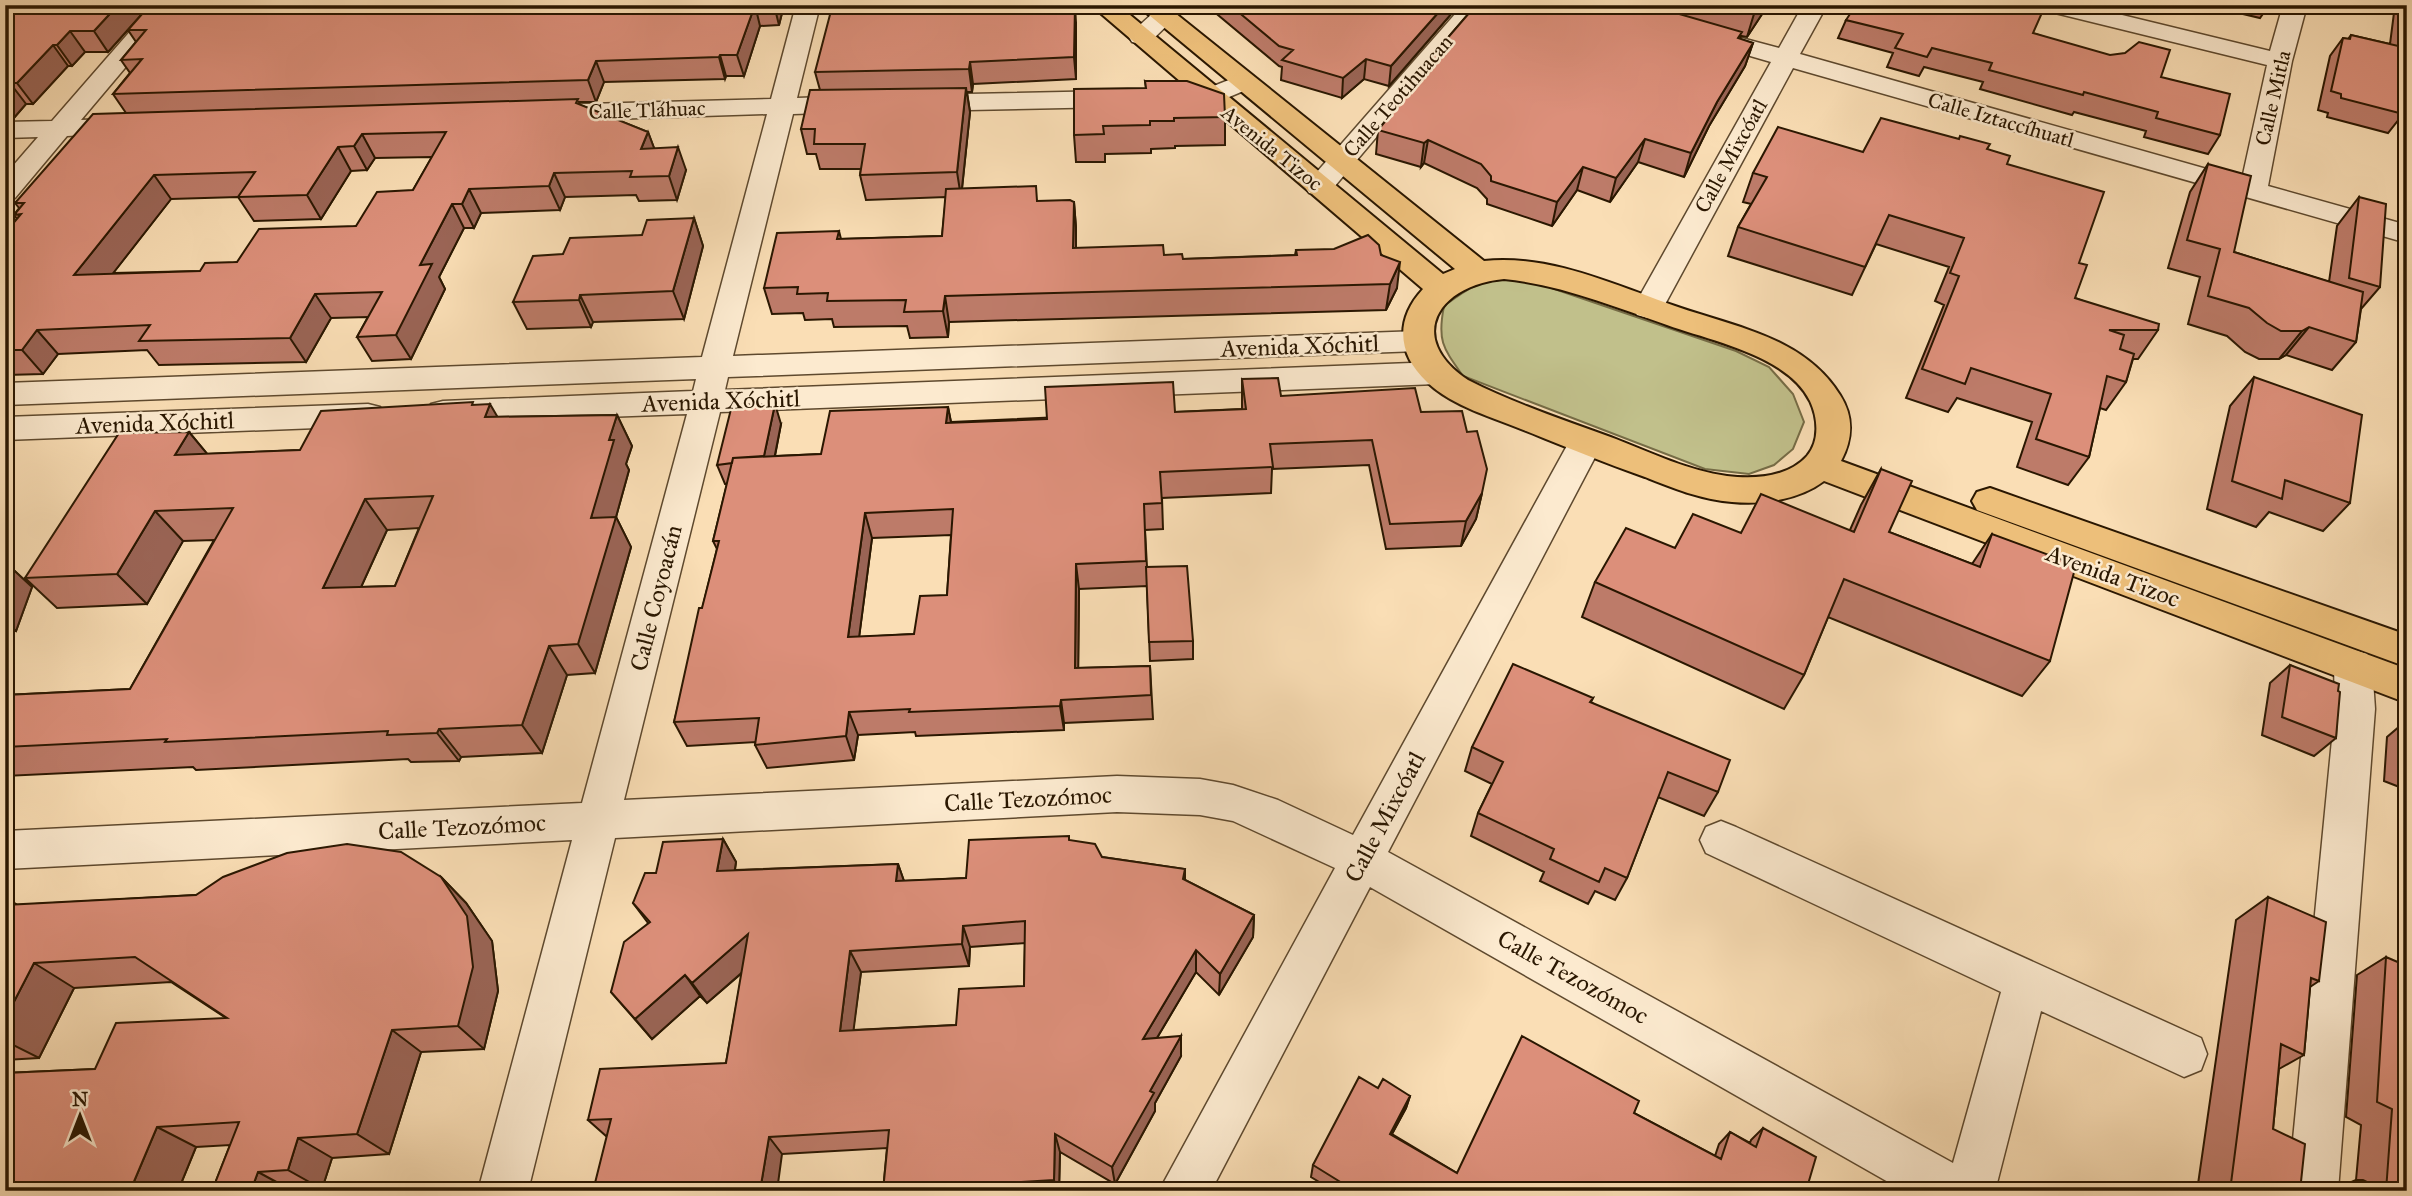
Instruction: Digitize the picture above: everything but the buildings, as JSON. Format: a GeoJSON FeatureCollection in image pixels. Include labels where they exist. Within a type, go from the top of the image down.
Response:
{"type":"FeatureCollection","features":[{"type":"Feature","properties":{"kind":"main road","name":"Avenida Tizoc"},"geometry":{"type":"LineString","coordinates":[[1103,5],[1442,289]]}},
{"type":"Feature","properties":{"kind":"main road","name":"Avenida Tizoc"},"geometry":{"type":"LineString","coordinates":[[1163,9],[1244,82],[1478,272]]}},
{"type":"Feature","properties":{"kind":"main road"},"geometry":{"type":"LineString","coordinates":[[1504,269],[1536,271],[1648,308],[1745,340],[1785,358],[1812,380],[1831,407],[1835,433],[1826,455],[1801,480],[1764,490],[1727,489],[1677,475],[1586,442],[1461,390],[1437,373],[1423,355],[1416,323],[1427,302],[1442,289],[1478,272],[1504,269]]}},
{"type":"Feature","properties":{"kind":"main road","name":"Avenida Tizoc"},"geometry":{"type":"LineString","coordinates":[[1826,455],[2407,650]]}},
{"type":"Feature","properties":{"kind":"main road","name":"Avenida Tizoc"},"geometry":{"type":"LineString","coordinates":[[1826,455],[2407,686]]}},
{"type":"Feature","properties":{"kind":"street"},"geometry":{"type":"LineString","coordinates":[[5,192],[166,5]]}},
{"type":"Feature","properties":{"kind":"street","name":"Calle Coyoacán"},"geometry":{"type":"LineString","coordinates":[[503,1191],[808,5]]}},
{"type":"Feature","properties":{"kind":"street","name":"Calle Teotihuacan"},"geometry":{"type":"LineString","coordinates":[[1320,187],[1476,5]]}},
{"type":"Feature","properties":{"kind":"street","name":"Calle Mixcóatl"},"geometry":{"type":"LineString","coordinates":[[1648,308],[1815,5]]}},
{"type":"Feature","properties":{"kind":"street"},"geometry":{"type":"LineString","coordinates":[[2051,5],[2280,61]]}},
{"type":"Feature","properties":{"kind":"street","name":"Calle Mitla"},"geometry":{"type":"LineString","coordinates":[[2253,191],[2280,61],[2295,5]]}},
{"type":"Feature","properties":{"kind":"street"},"geometry":{"type":"LineString","coordinates":[[1141,37],[1163,9]]}},
{"type":"Feature","properties":{"kind":"street","name":"Calle Iztaccíhuatl"},"geometry":{"type":"LineString","coordinates":[[1684,30],[2407,234]]}},
{"type":"Feature","properties":{"kind":"street","name":"Calle Tláhuac"},"geometry":{"type":"LineString","coordinates":[[518,114],[1210,97],[1244,82]]}},
{"type":"Feature","properties":{"kind":"street"},"geometry":{"type":"LineString","coordinates":[[5,130],[158,125]]}},
{"type":"Feature","properties":{"kind":"street","name":"Avenida Xóchitl"},"geometry":{"type":"LineString","coordinates":[[5,429],[411,413],[710,384],[1419,341]]}},
{"type":"Feature","properties":{"kind":"street","name":"Avenida Xóchitl"},"geometry":{"type":"LineString","coordinates":[[5,394],[1437,373]]}},
{"type":"Feature","properties":{"kind":"street","name":"Calle Mixcóatl"},"geometry":{"type":"LineString","coordinates":[[1184,1191],[1586,442]]}},
{"type":"Feature","properties":{"kind":"street"},"geometry":{"type":"LineString","coordinates":[[2313,1191],[2355,709],[2353,665]]}},
{"type":"Feature","properties":{"kind":"street","name":"Calle Tezozómoc"},"geometry":{"type":"LineString","coordinates":[[5,850],[1160,793],[1200,797],[1263,813],[1362,860],[1953,1191]]}},
{"type":"Feature","properties":{"kind":"street"},"geometry":{"type":"LineString","coordinates":[[1721,840],[2184,1054]]}},
{"type":"Feature","properties":{"kind":"street"},"geometry":{"type":"LineString","coordinates":[[1970,1191],[2026,983]]}},
{"type":"Feature","properties":{"kind":"shaded area"},"geometry":{"type":"Polygon","coordinates":[[[1512,279],[1531,281],[1736,351],[1769,367],[1793,394],[1804,422],[1793,449],[1774,465],[1749,474],[1705,469],[1463,376],[1443,344],[1441,328],[1444,306],[1475,286],[1512,279]]]}}]}
